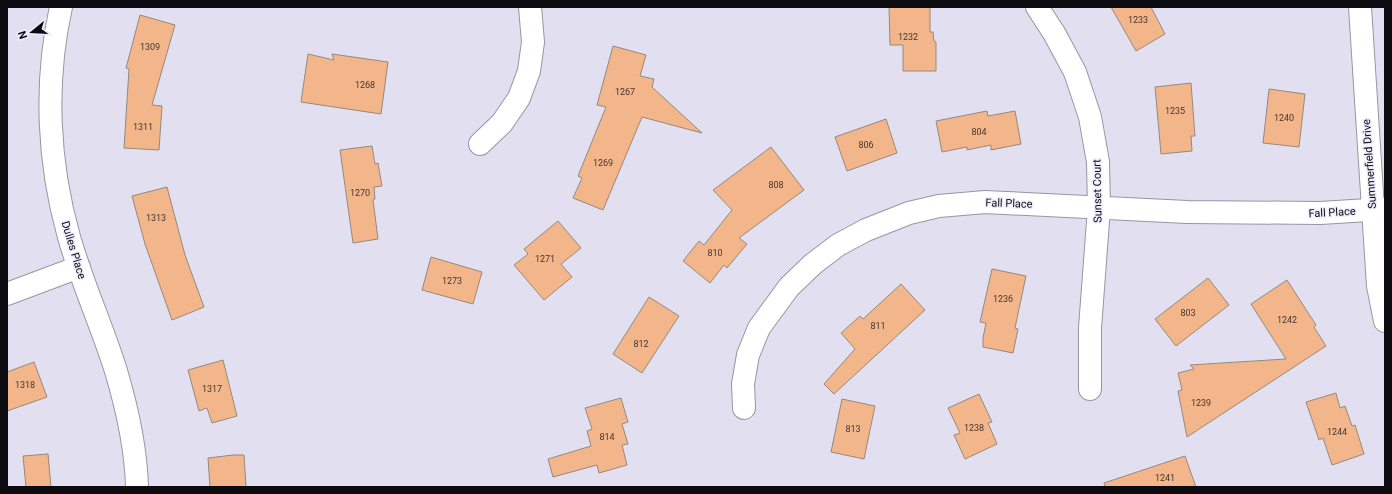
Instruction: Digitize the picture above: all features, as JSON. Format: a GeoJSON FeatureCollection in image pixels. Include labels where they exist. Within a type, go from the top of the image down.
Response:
{"type":"FeatureCollection","features":[{"type":"Feature","properties":{"kind":"street","name":"Dulles Place"},"geometry":{"type":"LineString","coordinates":[[61,7],[57,26],[50,82],[51,136],[58,190],[69,237],[116,371],[129,420],[137,487]]}},
{"type":"Feature","properties":{"kind":"street"},"geometry":{"type":"LineString","coordinates":[[480,144],[502,123],[518,98],[529,71],[533,42],[530,7]]}},
{"type":"Feature","properties":{"kind":"street","name":"Sunset Court"},"geometry":{"type":"LineString","coordinates":[[1037,7],[1054,33],[1075,72],[1090,117],[1098,162],[1099,208],[1090,328],[1090,389]]}},
{"type":"Feature","properties":{"kind":"street","name":"Summerfield Drive"},"geometry":{"type":"LineString","coordinates":[[1360,7],[1379,209],[1378,286],[1385,321]]}},
{"type":"Feature","properties":{"kind":"street","name":"Fall Place"},"geometry":{"type":"LineString","coordinates":[[744,408],[743,384],[748,355],[759,328],[789,288],[813,264],[838,245],[866,230],[909,213],[939,206],[985,202],[1187,212],[1312,213],[1379,209]]}},
{"type":"Feature","properties":{"kind":"street"},"geometry":{"type":"LineString","coordinates":[[7,294],[79,267]]}},
{"type":"Feature","properties":{"kind":"building"},"geometry":{"type":"Polygon","coordinates":[[[889,7],[930,7],[930,32],[933,32],[934,41],[936,42],[936,71],[903,71],[903,45],[890,45],[889,7]]]}},
{"type":"Feature","properties":{"kind":"building"},"geometry":{"type":"Polygon","coordinates":[[[1111,7],[1151,7],[1165,34],[1136,51],[1111,7]]]}},
{"type":"Feature","properties":{"kind":"building"},"geometry":{"type":"Polygon","coordinates":[[[140,15],[175,25],[152,105],[162,106],[159,150],[124,148],[129,69],[126,68],[140,15]]]}},
{"type":"Feature","properties":{"kind":"building"},"geometry":{"type":"Polygon","coordinates":[[[613,46],[646,55],[640,76],[654,79],[652,87],[702,133],[642,117],[603,210],[573,198],[582,178],[578,176],[606,107],[597,105],[613,46]]]}},
{"type":"Feature","properties":{"kind":"building"},"geometry":{"type":"Polygon","coordinates":[[[308,54],[334,60],[332,54],[388,62],[381,114],[301,102],[308,54]]]}},
{"type":"Feature","properties":{"kind":"building"},"geometry":{"type":"Polygon","coordinates":[[[1191,83],[1195,136],[1191,136],[1192,151],[1161,154],[1155,87],[1191,83]]]}},
{"type":"Feature","properties":{"kind":"building"},"geometry":{"type":"Polygon","coordinates":[[[1269,89],[1305,94],[1299,147],[1263,143],[1269,89]]]}},
{"type":"Feature","properties":{"kind":"building"},"geometry":{"type":"Polygon","coordinates":[[[987,111],[988,116],[1015,111],[1021,144],[991,150],[991,145],[967,150],[967,147],[942,152],[936,121],[987,111]]]}},
{"type":"Feature","properties":{"kind":"building"},"geometry":{"type":"Polygon","coordinates":[[[886,119],[897,153],[847,171],[835,137],[886,119]]]}},
{"type":"Feature","properties":{"kind":"building"},"geometry":{"type":"Polygon","coordinates":[[[372,146],[375,164],[378,163],[382,186],[374,187],[375,199],[373,200],[378,239],[353,243],[340,150],[372,146]]]}},
{"type":"Feature","properties":{"kind":"building"},"geometry":{"type":"Polygon","coordinates":[[[771,147],[804,190],[739,238],[747,244],[727,268],[724,265],[710,283],[683,261],[699,241],[704,245],[732,210],[713,190],[771,147]]]}},
{"type":"Feature","properties":{"kind":"building"},"geometry":{"type":"Polygon","coordinates":[[[167,187],[185,255],[204,307],[172,320],[145,244],[132,196],[167,187]]]}},
{"type":"Feature","properties":{"kind":"building"},"geometry":{"type":"Polygon","coordinates":[[[558,221],[581,248],[561,264],[572,277],[544,300],[514,265],[528,254],[524,249],[558,221]]]}},
{"type":"Feature","properties":{"kind":"building"},"geometry":{"type":"Polygon","coordinates":[[[431,257],[482,272],[473,304],[422,290],[431,257]]]}},
{"type":"Feature","properties":{"kind":"building"},"geometry":{"type":"Polygon","coordinates":[[[992,269],[1026,276],[1015,328],[1018,329],[1013,353],[983,347],[986,323],[980,322],[992,269]]]}},
{"type":"Feature","properties":{"kind":"building"},"geometry":{"type":"Polygon","coordinates":[[[1208,278],[1229,305],[1176,346],[1155,319],[1208,278]]]}},
{"type":"Feature","properties":{"kind":"building"},"geometry":{"type":"Polygon","coordinates":[[[1287,280],[1316,325],[1314,327],[1326,346],[1187,437],[1178,391],[1182,390],[1178,373],[1194,369],[1190,365],[1286,359],[1251,304],[1287,280]]]}},
{"type":"Feature","properties":{"kind":"building"},"geometry":{"type":"Polygon","coordinates":[[[901,284],[925,310],[834,394],[824,384],[855,349],[841,333],[860,316],[863,319],[901,284]]]}},
{"type":"Feature","properties":{"kind":"building"},"geometry":{"type":"Polygon","coordinates":[[[649,297],[679,316],[642,373],[613,354],[649,297]]]}},
{"type":"Feature","properties":{"kind":"building"},"geometry":{"type":"Polygon","coordinates":[[[223,360],[237,416],[212,423],[207,408],[199,411],[188,370],[223,360]]]}},
{"type":"Feature","properties":{"kind":"building"},"geometry":{"type":"Polygon","coordinates":[[[34,362],[47,397],[7,411],[7,372],[34,362]]]}},
{"type":"Feature","properties":{"kind":"building"},"geometry":{"type":"Polygon","coordinates":[[[1336,393],[1340,408],[1345,406],[1352,426],[1355,425],[1364,454],[1332,465],[1323,438],[1319,440],[1306,402],[1336,393]]]}},
{"type":"Feature","properties":{"kind":"building"},"geometry":{"type":"Polygon","coordinates":[[[979,394],[992,422],[988,423],[997,444],[965,459],[954,435],[960,433],[948,408],[979,394]]]}},
{"type":"Feature","properties":{"kind":"building"},"geometry":{"type":"Polygon","coordinates":[[[621,398],[628,422],[622,424],[628,444],[622,445],[627,465],[599,473],[597,465],[553,477],[548,459],[591,446],[587,431],[592,429],[585,408],[621,398]]]}},
{"type":"Feature","properties":{"kind":"building"},"geometry":{"type":"Polygon","coordinates":[[[842,399],[875,406],[864,459],[831,452],[842,399]]]}},
{"type":"Feature","properties":{"kind":"building"},"geometry":{"type":"Polygon","coordinates":[[[48,454],[51,487],[26,487],[23,456],[48,454]]]}},
{"type":"Feature","properties":{"kind":"building"},"geometry":{"type":"Polygon","coordinates":[[[244,455],[246,487],[210,487],[208,458],[244,455]]]}},
{"type":"Feature","properties":{"kind":"building"},"geometry":{"type":"Polygon","coordinates":[[[1185,456],[1196,487],[1105,487],[1104,483],[1185,456]]]}}]}
